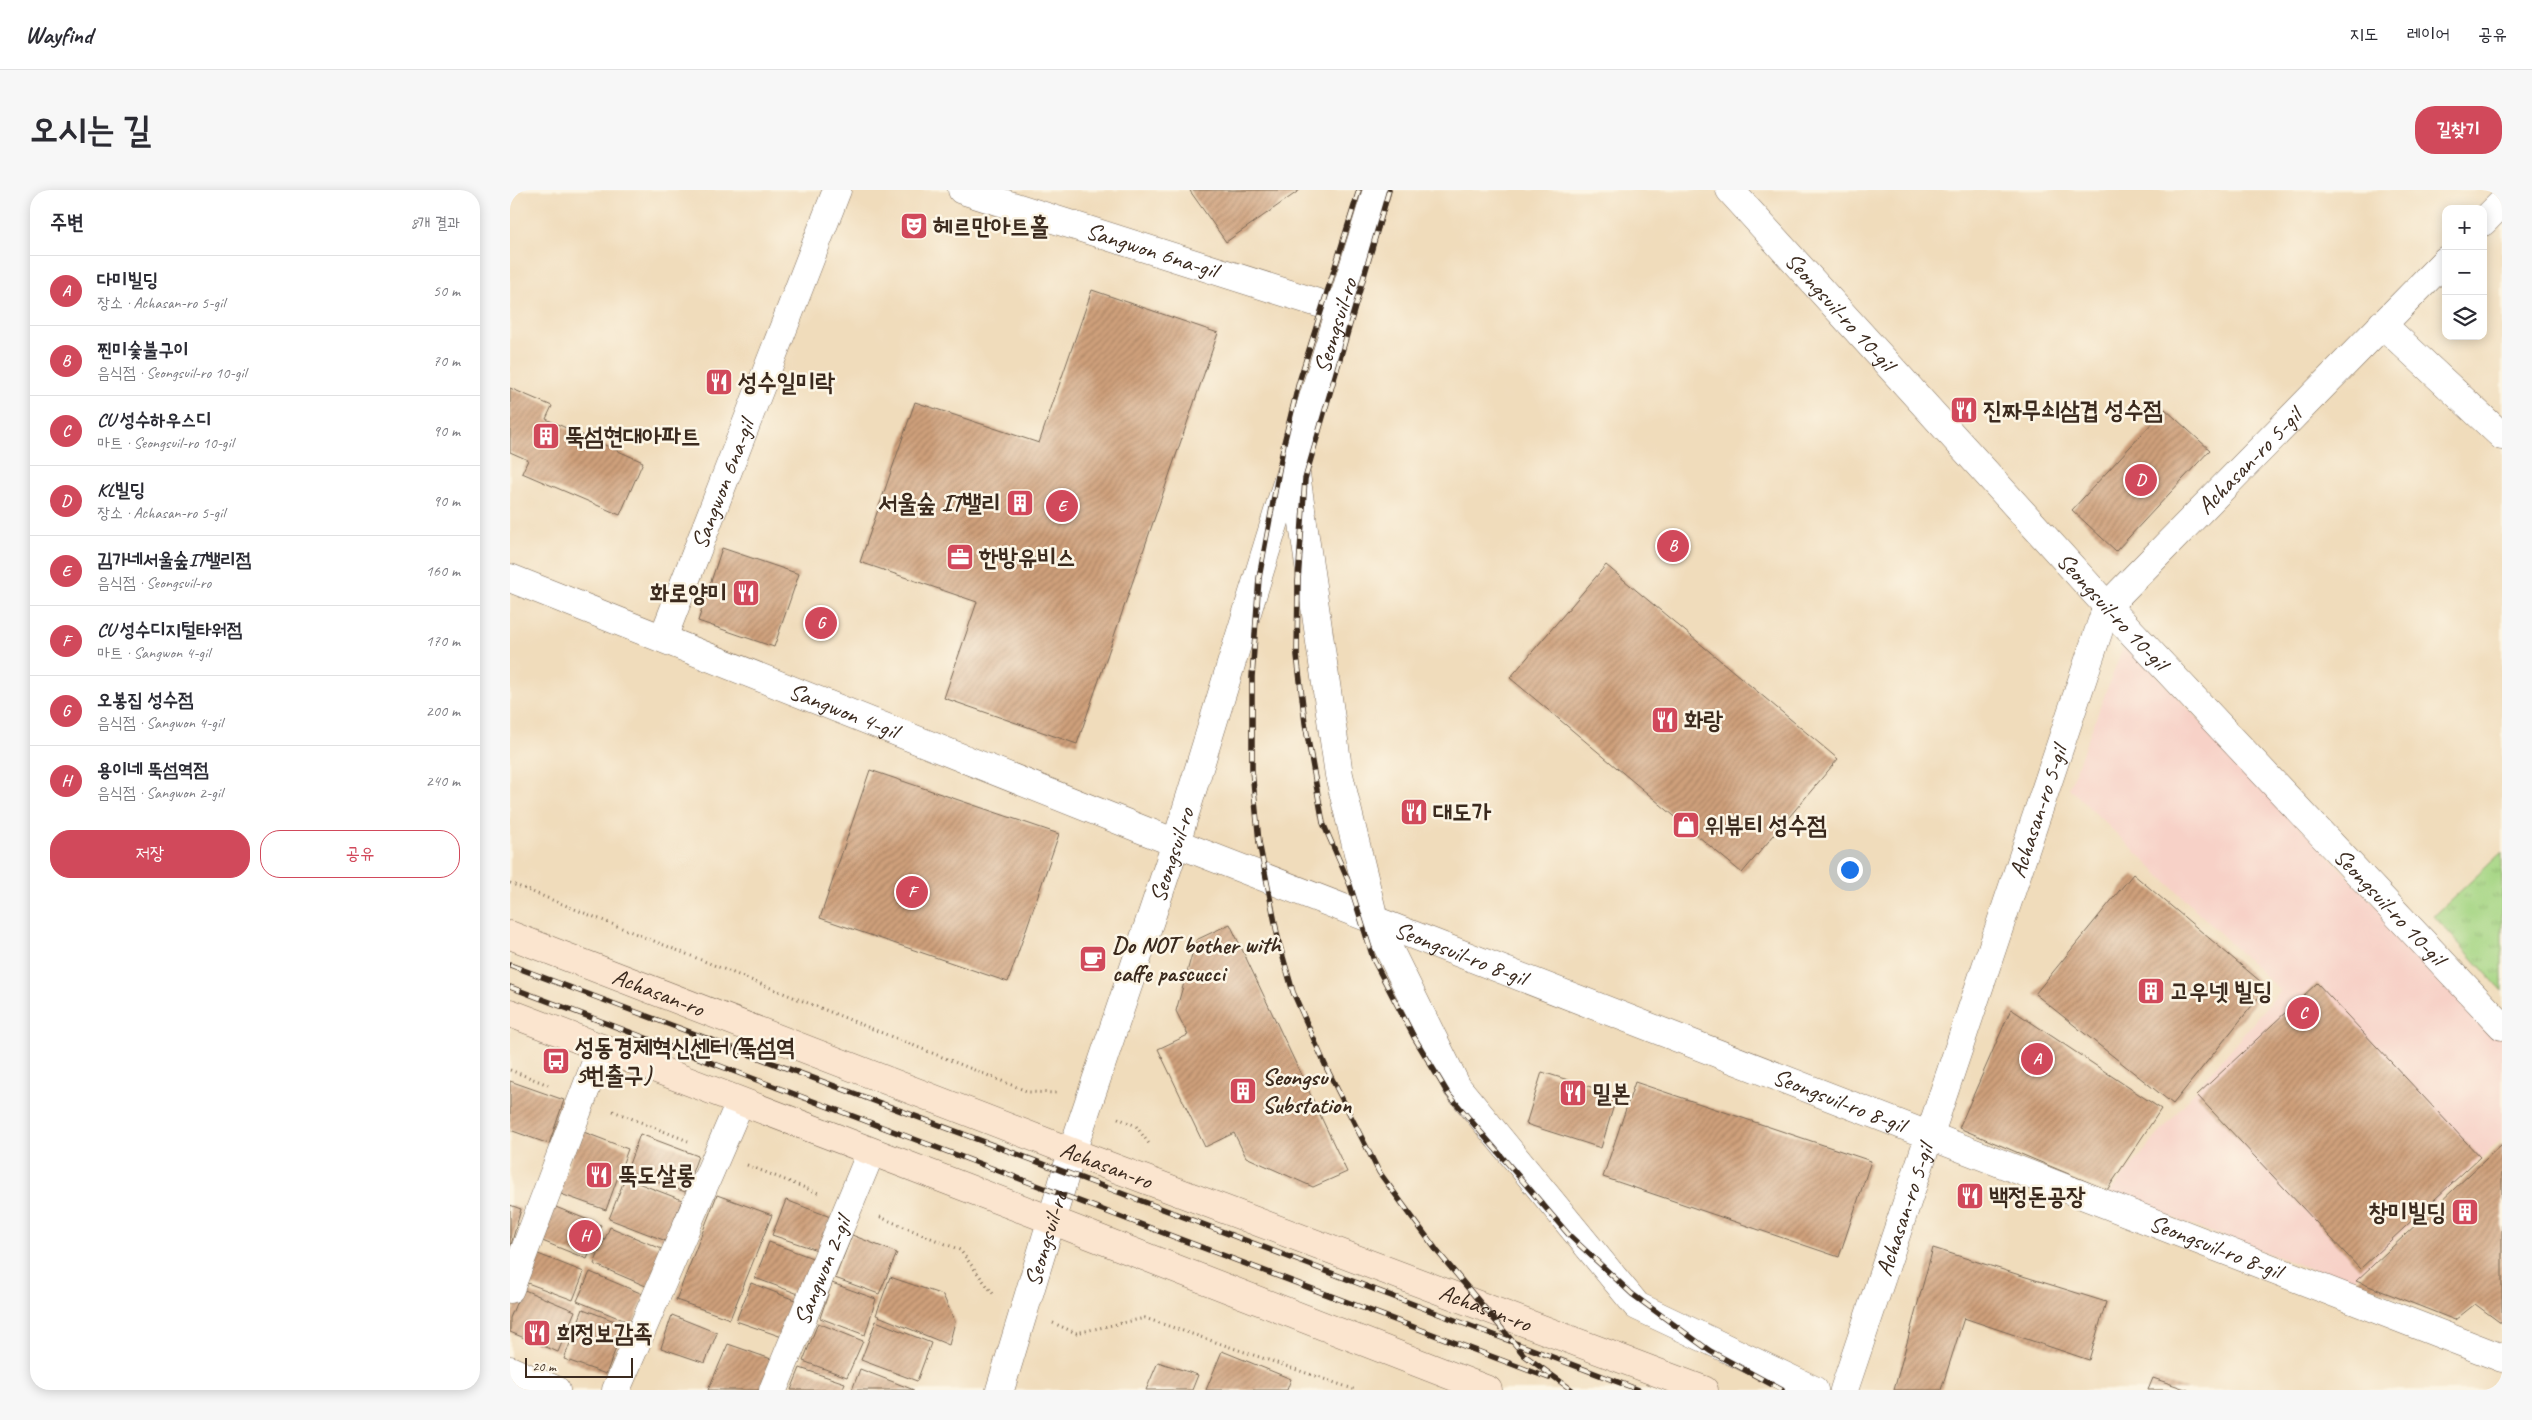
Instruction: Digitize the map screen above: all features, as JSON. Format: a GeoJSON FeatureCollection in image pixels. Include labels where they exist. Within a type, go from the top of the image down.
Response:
{"type":"FeatureCollection","features":[{"type":"Feature","properties":{"kind":"main road","name":"Achasan-ro"},"geometry":{"type":"LineString","coordinates":[[510,935],[1072,1152],[1704,1390]]}},
{"type":"Feature","properties":{"kind":"main road"},"geometry":{"type":"LineString","coordinates":[[510,1014],[1051,1220],[1488,1390]]}},
{"type":"Feature","properties":{"kind":"street","name":"Sangwon 6na-gil"},"geometry":{"type":"LineString","coordinates":[[663,638],[837,190]]}},
{"type":"Feature","properties":{"kind":"street","name":"Sangwon 6na-gil"},"geometry":{"type":"LineString","coordinates":[[962,190],[1340,310]]}},
{"type":"Feature","properties":{"kind":"street","name":"Seongsuil-ro"},"geometry":{"type":"LineString","coordinates":[[1000,1390],[1022,1311],[1072,1152],[1176,843],[1376,190]]}},
{"type":"Feature","properties":{"kind":"street","name":"Seongsuil-ro 10-gil"},"geometry":{"type":"LineString","coordinates":[[1730,190],[2107,606],[2502,1026]]}},
{"type":"Feature","properties":{"kind":"street"},"geometry":{"type":"LineString","coordinates":[[2487,218],[2502,203]]}},
{"type":"Feature","properties":{"kind":"street","name":"Achasan-ro 5-gil"},"geometry":{"type":"LineString","coordinates":[[1844,1390],[2107,606],[2442,264]]}},
{"type":"Feature","properties":{"kind":"street"},"geometry":{"type":"LineString","coordinates":[[2382,324],[2502,436]]}},
{"type":"Feature","properties":{"kind":"street","name":"Seongsuil-ro"},"geometry":{"type":"LineString","coordinates":[[1294,460],[1339,775],[1374,919]]}},
{"type":"Feature","properties":{"kind":"street","name":"Sangwon 4-gil"},"geometry":{"type":"LineString","coordinates":[[510,578],[1176,843]]}},
{"type":"Feature","properties":{"kind":"street","name":"Seongsuil-ro 8-gil"},"geometry":{"type":"LineString","coordinates":[[1176,843],[2502,1358]]}},
{"type":"Feature","properties":{"kind":"street"},"geometry":{"type":"LineString","coordinates":[[1374,919],[1457,1086],[1637,1306],[1814,1390]]}},
{"type":"Feature","properties":{"kind":"street"},"geometry":{"type":"LineString","coordinates":[[513,1272],[601,1049]]}},
{"type":"Feature","properties":{"kind":"street"},"geometry":{"type":"LineString","coordinates":[[616,1390],[740,1102]]}},
{"type":"Feature","properties":{"kind":"street","name":"Sangwon 2-gil"},"geometry":{"type":"LineString","coordinates":[[773,1390],[871,1152]]}},
{"type":"Feature","properties":{"kind":"street"},"geometry":{"type":"LineString","coordinates":[[510,1370],[556,1390]]}},
{"type":"Feature","properties":{"kind":"path"},"geometry":{"type":"LineString","coordinates":[[510,883],[1029,1092],[1055,1092],[1136,1126],[1151,1147]]}},
{"type":"Feature","properties":{"kind":"path"},"geometry":{"type":"LineString","coordinates":[[510,1070],[960,1250],[998,1300],[1076,1333],[1145,1318],[1356,1390]]}},
{"type":"Feature","properties":{"kind":"shaded area"},"geometry":{"type":"Polygon","coordinates":[[[2125,642],[2502,1038],[2502,1139],[2349,1283],[2108,1194],[2280,991],[2069,788],[2125,642]]]}},
{"type":"Feature","properties":{"kind":"green space"},"geometry":{"type":"Polygon","coordinates":[[[2502,852],[2502,991],[2434,916],[2502,852]]]}},
{"type":"Feature","properties":{"kind":"building"},"geometry":{"type":"Polygon","coordinates":[[[1300,190],[1226,242],[1190,191],[1300,190]]]}},
{"type":"Feature","properties":{"kind":"building","name":"서울숲 IT밸리"},"geometry":{"type":"Polygon","coordinates":[[[1092,290],[1218,333],[1077,744],[944,698],[977,602],[860,562],[915,402],[1039,443],[1092,290]]]}},
{"type":"Feature","properties":{"kind":"building","name":"뚝섬현대아파트"},"geometry":{"type":"Polygon","coordinates":[[[510,388],[552,406],[546,419],[643,462],[620,515],[522,473],[528,460],[510,452],[510,388]]]}},
{"type":"Feature","properties":{"kind":"building"},"geometry":{"type":"Polygon","coordinates":[[[2165,409],[2210,450],[2116,551],[2072,510],[2165,409]]]}},
{"type":"Feature","properties":{"kind":"building"},"geometry":{"type":"Polygon","coordinates":[[[722,548],[799,574],[774,647],[698,621],[722,548]]]}},
{"type":"Feature","properties":{"kind":"building"},"geometry":{"type":"Polygon","coordinates":[[[1606,565],[1838,759],[1742,873],[1510,678],[1606,565]]]}},
{"type":"Feature","properties":{"kind":"building"},"geometry":{"type":"Polygon","coordinates":[[[870,770],[1059,834],[1008,982],[820,918],[870,770]]]}},
{"type":"Feature","properties":{"kind":"building","name":"고우넷 빌딩"},"geometry":{"type":"Polygon","coordinates":[[[2133,874],[2267,987],[2173,1104],[2035,994],[2133,874]]]}},
{"type":"Feature","properties":{"kind":"building","name":"Seongsu Substation"},"geometry":{"type":"Polygon","coordinates":[[[1230,924],[1347,1172],[1313,1187],[1246,1157],[1234,1133],[1205,1147],[1158,1049],[1188,1035],[1176,1011],[1196,940],[1230,924]]]}},
{"type":"Feature","properties":{"kind":"building"},"geometry":{"type":"Polygon","coordinates":[[[2317,983],[2480,1157],[2360,1269],[2197,1095],[2317,983]]]}},
{"type":"Feature","properties":{"kind":"building"},"geometry":{"type":"Polygon","coordinates":[[[2011,1009],[2161,1109],[2107,1190],[1959,1128],[2011,1009]]]}},
{"type":"Feature","properties":{"kind":"building"},"geometry":{"type":"Polygon","coordinates":[[[1542,1072],[1617,1095],[1601,1148],[1526,1124],[1542,1072]]]}},
{"type":"Feature","properties":{"kind":"building"},"geometry":{"type":"Polygon","coordinates":[[[510,1081],[564,1100],[549,1144],[510,1130],[510,1081]]]}},
{"type":"Feature","properties":{"kind":"building"},"geometry":{"type":"Polygon","coordinates":[[[1635,1082],[1871,1161],[1839,1257],[1603,1177],[1635,1082]]]}},
{"type":"Feature","properties":{"kind":"building"},"geometry":{"type":"Polygon","coordinates":[[[581,1131],[628,1149],[606,1210],[558,1193],[581,1131]]]}},
{"type":"Feature","properties":{"kind":"building"},"geometry":{"type":"Polygon","coordinates":[[[640,1134],[698,1156],[685,1192],[627,1170],[640,1134]]]}},
{"type":"Feature","properties":{"kind":"building","name":"창미빌딩"},"geometry":{"type":"Polygon","coordinates":[[[2502,1144],[2502,1324],[2475,1304],[2455,1320],[2356,1281],[2502,1144]]]}},
{"type":"Feature","properties":{"kind":"building"},"geometry":{"type":"Polygon","coordinates":[[[625,1178],[682,1200],[666,1241],[609,1219],[625,1178]]]}},
{"type":"Feature","properties":{"kind":"building"},"geometry":{"type":"Polygon","coordinates":[[[717,1195],[772,1215],[730,1319],[676,1300],[717,1195]]]}},
{"type":"Feature","properties":{"kind":"building"},"geometry":{"type":"Polygon","coordinates":[[[786,1200],[833,1218],[820,1251],[772,1235],[786,1200]]]}},
{"type":"Feature","properties":{"kind":"building"},"geometry":{"type":"Polygon","coordinates":[[[510,1205],[521,1209],[511,1245],[510,1245],[510,1205]]]}},
{"type":"Feature","properties":{"kind":"building"},"geometry":{"type":"Polygon","coordinates":[[[553,1206],[601,1225],[587,1259],[540,1240],[553,1206]]]}},
{"type":"Feature","properties":{"kind":"building"},"geometry":{"type":"Polygon","coordinates":[[[610,1227],[664,1250],[648,1287],[594,1264],[610,1227]]]}},
{"type":"Feature","properties":{"kind":"building"},"geometry":{"type":"Polygon","coordinates":[[[852,1235],[897,1253],[879,1294],[835,1278],[852,1235]]]}},
{"type":"Feature","properties":{"kind":"building"},"geometry":{"type":"Polygon","coordinates":[[[769,1242],[818,1260],[804,1296],[755,1278],[769,1242]]]}},
{"type":"Feature","properties":{"kind":"building"},"geometry":{"type":"Polygon","coordinates":[[[1933,1248],[2106,1302],[2089,1360],[1964,1318],[1941,1390],[1894,1390],[1933,1248]]]}},
{"type":"Feature","properties":{"kind":"building"},"geometry":{"type":"Polygon","coordinates":[[[533,1252],[584,1272],[573,1300],[522,1281],[533,1252]]]}},
{"type":"Feature","properties":{"kind":"building"},"geometry":{"type":"Polygon","coordinates":[[[590,1272],[645,1295],[633,1324],[577,1301],[590,1272]]]}},
{"type":"Feature","properties":{"kind":"building"},"geometry":{"type":"Polygon","coordinates":[[[890,1277],[943,1295],[955,1322],[949,1345],[876,1315],[890,1277]]]}},
{"type":"Feature","properties":{"kind":"building"},"geometry":{"type":"Polygon","coordinates":[[[751,1283],[800,1302],[785,1338],[736,1321],[751,1283]]]}},
{"type":"Feature","properties":{"kind":"building"},"geometry":{"type":"Polygon","coordinates":[[[832,1283],[876,1299],[865,1335],[820,1318],[832,1283]]]}},
{"type":"Feature","properties":{"kind":"building"},"geometry":{"type":"Polygon","coordinates":[[[522,1289],[575,1311],[558,1352],[510,1332],[510,1318],[522,1289]]]}},
{"type":"Feature","properties":{"kind":"building"},"geometry":{"type":"Polygon","coordinates":[[[583,1309],[625,1325],[606,1374],[564,1359],[583,1309]]]}},
{"type":"Feature","properties":{"kind":"building"},"geometry":{"type":"Polygon","coordinates":[[[672,1315],[717,1333],[705,1363],[661,1348],[672,1315]]]}},
{"type":"Feature","properties":{"kind":"building"},"geometry":{"type":"Polygon","coordinates":[[[876,1321],[931,1343],[917,1381],[861,1360],[876,1321]]]}},
{"type":"Feature","properties":{"kind":"building"},"geometry":{"type":"Polygon","coordinates":[[[818,1323],[863,1341],[847,1377],[803,1361],[818,1323]]]}},
{"type":"Feature","properties":{"kind":"building"},"geometry":{"type":"Polygon","coordinates":[[[728,1344],[774,1360],[762,1390],[708,1390],[728,1344]]]}},
{"type":"Feature","properties":{"kind":"building"},"geometry":{"type":"Polygon","coordinates":[[[1222,1351],[1291,1379],[1287,1390],[1206,1390],[1222,1351]]]}},
{"type":"Feature","properties":{"kind":"building"},"geometry":{"type":"Polygon","coordinates":[[[1158,1362],[1198,1375],[1192,1390],[1146,1390],[1158,1362]]]}},
{"type":"Feature","properties":{"kind":"building"},"geometry":{"type":"Polygon","coordinates":[[[800,1368],[845,1383],[842,1390],[791,1390],[800,1368]]]}},
{"type":"Feature","properties":{"kind":"building"},"geometry":{"type":"Polygon","coordinates":[[[860,1369],[914,1390],[852,1390],[860,1369]]]}},
{"type":"Feature","properties":{"kind":"building"},"geometry":{"type":"Polygon","coordinates":[[[2153,1378],[2188,1390],[2148,1390],[2153,1378]]]}},
{"type":"Feature","properties":{"kind":"railway"},"geometry":{"type":"LineString","coordinates":[[1359,190],[1299,382],[1284,443],[1259,578],[1252,677],[1252,770],[1259,842],[1279,943],[1293,992],[1327,1069],[1379,1172],[1437,1251],[1524,1355],[1572,1390]]}},
{"type":"Feature","properties":{"kind":"railway"},"geometry":{"type":"LineString","coordinates":[[1389,190],[1305,479],[1298,581],[1297,655],[1305,723],[1323,823],[1350,885],[1374,961],[1414,1037],[1449,1095],[1569,1235],[1632,1294],[1710,1351],[1782,1390]]}},
{"type":"Feature","properties":{"kind":"railway"},"geometry":{"type":"LineString","coordinates":[[510,965],[1105,1187],[1639,1390]]}},
{"type":"Feature","properties":{"kind":"railway"},"geometry":{"type":"LineString","coordinates":[[510,987],[1549,1378]]}},
{"type":"Feature","properties":{"kind":"place","name":"헤르만아트홀"},"geometry":{"type":"Point","coordinates":[914,226]}},
{"type":"Feature","properties":{"kind":"place","name":"성수일미락"},"geometry":{"type":"Point","coordinates":[719,382]}},
{"type":"Feature","properties":{"kind":"place","name":"진짜무쇠삼겹 성수점"},"geometry":{"type":"Point","coordinates":[1964,410]}},
{"type":"Feature","properties":{"kind":"place","name":"뚝섬현대아파트"},"geometry":{"type":"Point","coordinates":[546,436]}},
{"type":"Feature","properties":{"kind":"place","name":"KL빌딩"},"geometry":{"type":"Point","coordinates":[2141,480]}},
{"type":"Feature","properties":{"kind":"place","name":"서울숲 IT밸리"},"geometry":{"type":"Point","coordinates":[1020,503]}},
{"type":"Feature","properties":{"kind":"place","name":"김가네서울숲IT밸리점"},"geometry":{"type":"Point","coordinates":[1062,506]}},
{"type":"Feature","properties":{"kind":"place","name":"찐미숯불구이"},"geometry":{"type":"Point","coordinates":[1673,546]}},
{"type":"Feature","properties":{"kind":"place","name":"한방유비스"},"geometry":{"type":"Point","coordinates":[960,557]}},
{"type":"Feature","properties":{"kind":"place","name":"화로양미"},"geometry":{"type":"Point","coordinates":[746,593]}},
{"type":"Feature","properties":{"kind":"place","name":"오봉집 성수점"},"geometry":{"type":"Point","coordinates":[821,623]}},
{"type":"Feature","properties":{"kind":"place","name":"화랑"},"geometry":{"type":"Point","coordinates":[1665,720]}},
{"type":"Feature","properties":{"kind":"place","name":"대도가"},"geometry":{"type":"Point","coordinates":[1414,812]}},
{"type":"Feature","properties":{"kind":"place","name":"위뷰티 성수점"},"geometry":{"type":"Point","coordinates":[1686,825]}},
{"type":"Feature","properties":{"kind":"place","name":"CU 성수디지털타워점"},"geometry":{"type":"Point","coordinates":[912,892]}},
{"type":"Feature","properties":{"kind":"place","name":"Do NOT bother with caffe pascucci"},"geometry":{"type":"Point","coordinates":[1093,959]}},
{"type":"Feature","properties":{"kind":"place","name":"고우넷 빌딩"},"geometry":{"type":"Point","coordinates":[2151,991]}},
{"type":"Feature","properties":{"kind":"place","name":"CU 성수하우스디"},"geometry":{"type":"Point","coordinates":[2303,1013]}},
{"type":"Feature","properties":{"kind":"place","name":"다미빌딩"},"geometry":{"type":"Point","coordinates":[2037,1059]}},
{"type":"Feature","properties":{"kind":"place","name":"성동경제혁신센터(뚝섬역 5번출구)"},"geometry":{"type":"Point","coordinates":[556,1061]}},
{"type":"Feature","properties":{"kind":"place","name":"Seongsu Substation"},"geometry":{"type":"Point","coordinates":[1243,1091]}},
{"type":"Feature","properties":{"kind":"place","name":"밀본"},"geometry":{"type":"Point","coordinates":[1573,1093]}},
{"type":"Feature","properties":{"kind":"place","name":"뚝도살롱"},"geometry":{"type":"Point","coordinates":[599,1175]}},
{"type":"Feature","properties":{"kind":"place","name":"백정돈공장"},"geometry":{"type":"Point","coordinates":[1970,1196]}},
{"type":"Feature","properties":{"kind":"place","name":"창미빌딩"},"geometry":{"type":"Point","coordinates":[2465,1212]}},
{"type":"Feature","properties":{"kind":"place","name":"용이네 뚝섬역점"},"geometry":{"type":"Point","coordinates":[585,1236]}},
{"type":"Feature","properties":{"kind":"place","name":"희정보감족"},"geometry":{"type":"Point","coordinates":[537,1333]}}]}
